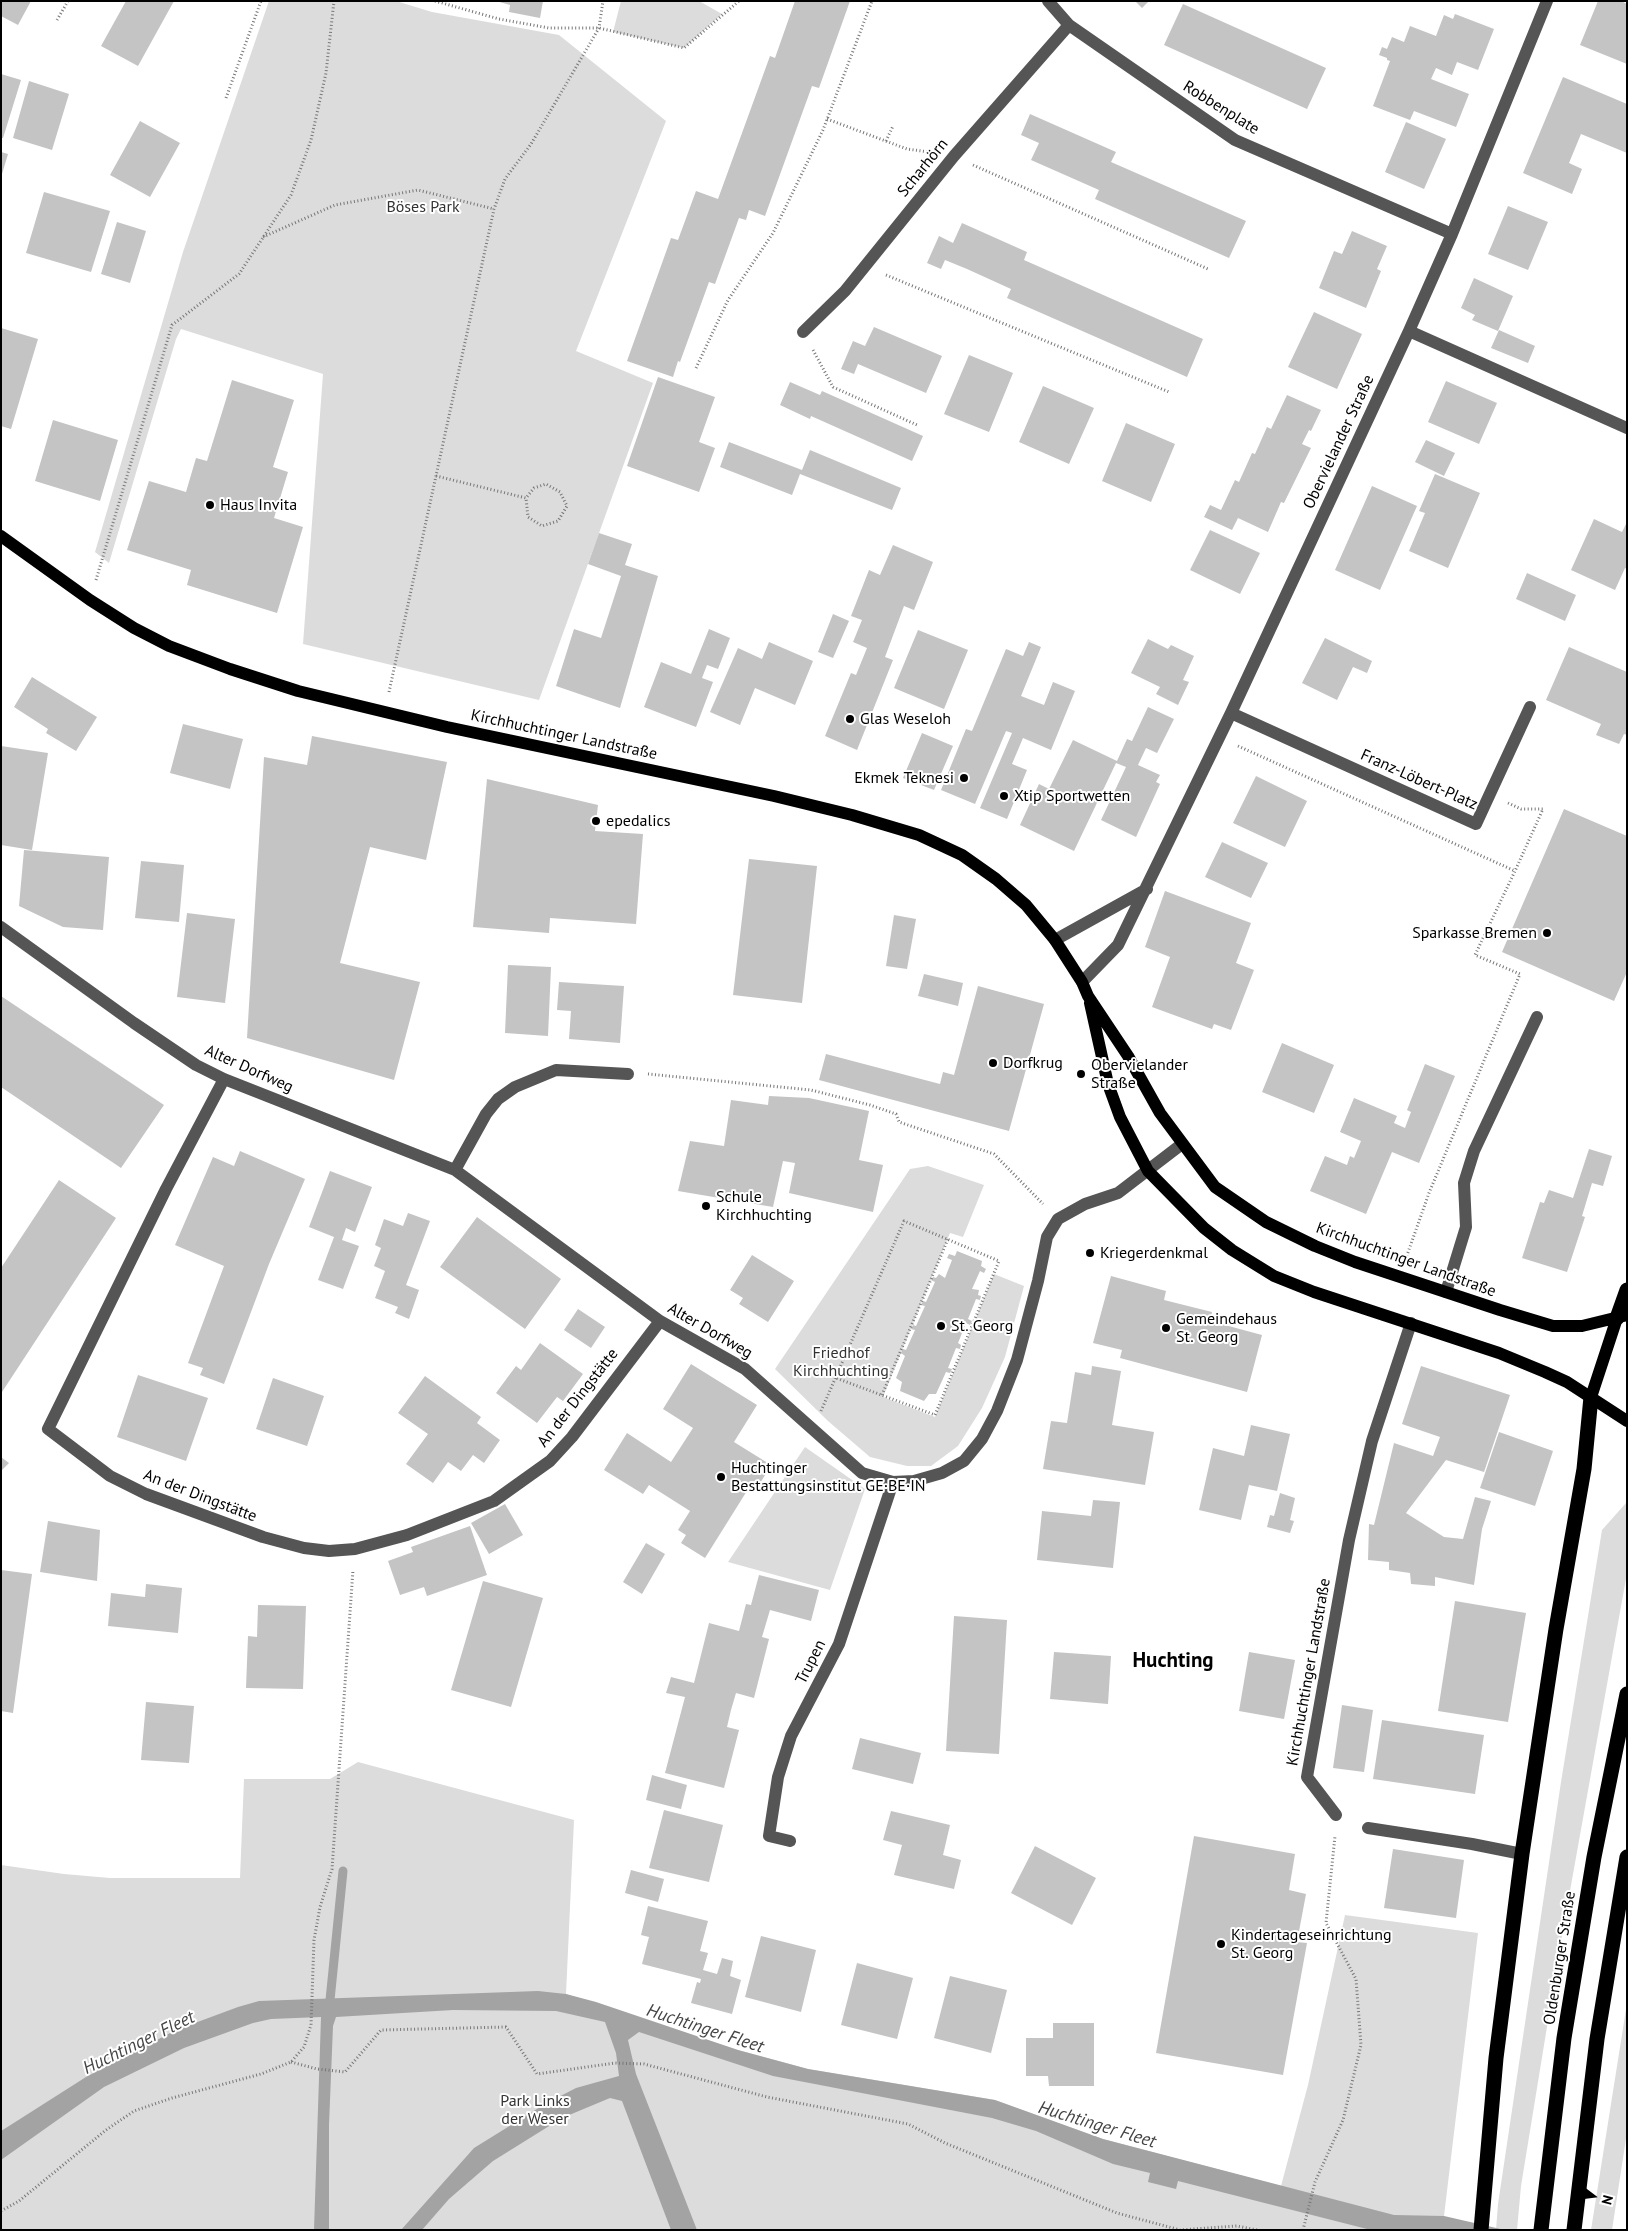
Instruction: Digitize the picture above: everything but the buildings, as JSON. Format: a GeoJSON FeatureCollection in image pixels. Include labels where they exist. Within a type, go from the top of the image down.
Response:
{"type":"FeatureCollection","features":[{"type":"Feature","properties":{"kind":"highway"},"geometry":{"type":"LineString","coordinates":[[1622,1316],[1627,1290]]}},
{"type":"Feature","properties":{"kind":"highway"},"geometry":{"type":"LineString","coordinates":[[1482,2226],[1496,2058],[1522,1854],[1556,1629],[1584,1469],[1591,1396]]}},
{"type":"Feature","properties":{"kind":"highway","name":"Oldenburger Straße"},"geometry":{"type":"LineString","coordinates":[[1541,2230],[1564,2038],[1594,1857],[1627,1694]]}},
{"type":"Feature","properties":{"kind":"highway"},"geometry":{"type":"LineString","coordinates":[[1574,2230],[1597,2040],[1627,1857]]}},
{"type":"Feature","properties":{"kind":"main road","name":"Kirchhuchtinger Landstraße"},"geometry":{"type":"LineString","coordinates":[[1,536],[90,600],[134,628],[169,646],[230,669],[298,691],[385,712],[774,796],[852,815],[919,835],[962,855],[996,878],[1026,905],[1056,940],[1082,982],[1088,996],[1108,1084],[1120,1117],[1148,1170],[1204,1228],[1232,1250],[1274,1276],[1314,1292],[1500,1353],[1567,1382],[1627,1421]]}},
{"type":"Feature","properties":{"kind":"main road","name":"Kirchhuchtinger Landstraße"},"geometry":{"type":"LineString","coordinates":[[1088,996],[1128,1056],[1160,1114],[1214,1187],[1266,1222],[1315,1246],[1446,1292],[1553,1326],[1582,1326],[1622,1316]]}},
{"type":"Feature","properties":{"kind":"main road"},"geometry":{"type":"LineString","coordinates":[[1591,1396],[1622,1316]]}},
{"type":"Feature","properties":{"kind":"street","name":"Robbenplate"},"geometry":{"type":"LineString","coordinates":[[1048,1],[1069,25],[1235,140],[1452,234]]}},
{"type":"Feature","properties":{"kind":"street","name":"Obervielander Straße"},"geometry":{"type":"LineString","coordinates":[[1082,982],[1118,946],[1147,890],[1231,713],[1409,331],[1452,234],[1547,1]]}},
{"type":"Feature","properties":{"kind":"street","name":"Scharhörn"},"geometry":{"type":"LineString","coordinates":[[803,332],[845,291],[954,156],[1069,25]]}},
{"type":"Feature","properties":{"kind":"street"},"geometry":{"type":"LineString","coordinates":[[1409,331],[1627,428]]}},
{"type":"Feature","properties":{"kind":"street","name":"Franz-Löbert-Platz"},"geometry":{"type":"LineString","coordinates":[[1231,713],[1476,824],[1530,707]]}},
{"type":"Feature","properties":{"kind":"street"},"geometry":{"type":"LineString","coordinates":[[1056,940],[1147,890]]}},
{"type":"Feature","properties":{"kind":"street","name":"Alter Dorfweg"},"geometry":{"type":"LineString","coordinates":[[1,927],[134,1023],[196,1065],[224,1079],[455,1170],[660,1321],[745,1369],[862,1473],[893,1482],[914,1481],[942,1474],[964,1461],[982,1439],[997,1411],[1017,1360],[1038,1281],[1047,1237],[1058,1219]]}},
{"type":"Feature","properties":{"kind":"street"},"geometry":{"type":"LineString","coordinates":[[1446,1292],[1466,1227],[1464,1183],[1474,1151],[1537,1017]]}},
{"type":"Feature","properties":{"kind":"street"},"geometry":{"type":"LineString","coordinates":[[455,1170],[486,1114],[498,1099],[515,1088],[556,1070],[628,1074]]}},
{"type":"Feature","properties":{"kind":"street","name":"An der Dingstätte"},"geometry":{"type":"LineString","coordinates":[[224,1079],[166,1188],[48,1429],[110,1476],[146,1494],[262,1537],[304,1548],[329,1551],[354,1549],[407,1535],[494,1501],[550,1461],[572,1437],[660,1321]]}},
{"type":"Feature","properties":{"kind":"street"},"geometry":{"type":"LineString","coordinates":[[1058,1219],[1085,1204],[1118,1193],[1182,1144]]}},
{"type":"Feature","properties":{"kind":"street","name":"Kirchhuchtinger Landstraße"},"geometry":{"type":"LineString","coordinates":[[1336,1815],[1307,1777],[1349,1540],[1372,1441],[1411,1324]]}},
{"type":"Feature","properties":{"kind":"street","name":"Trupen"},"geometry":{"type":"LineString","coordinates":[[790,1841],[769,1836],[778,1778],[791,1736],[839,1644],[893,1482]]}},
{"type":"Feature","properties":{"kind":"street"},"geometry":{"type":"LineString","coordinates":[[1368,1828],[1472,1844],[1522,1854]]}},
{"type":"Feature","properties":{"kind":"path"},"geometry":{"type":"LineString","coordinates":[[57,20],[68,1]]}},
{"type":"Feature","properties":{"kind":"path"},"geometry":{"type":"LineString","coordinates":[[226,98],[261,1]]}},
{"type":"Feature","properties":{"kind":"path"},"geometry":{"type":"LineString","coordinates":[[90,600],[172,325],[238,274],[291,195],[311,140],[326,73],[334,1]]}},
{"type":"Feature","properties":{"kind":"path"},"geometry":{"type":"LineString","coordinates":[[435,1],[499,19],[549,28],[599,28],[684,48],[738,1]]}},
{"type":"Feature","properties":{"kind":"path"},"geometry":{"type":"LineString","coordinates":[[385,712],[494,209],[505,179],[531,144],[599,28],[603,1]]}},
{"type":"Feature","properties":{"kind":"path"},"geometry":{"type":"LineString","coordinates":[[696,368],[728,300],[773,233],[827,119],[872,1]]}},
{"type":"Feature","properties":{"kind":"path"},"geometry":{"type":"LineString","coordinates":[[827,119],[907,150],[954,156],[992,175],[1208,269]]}},
{"type":"Feature","properties":{"kind":"path"},"geometry":{"type":"LineString","coordinates":[[886,141],[892,126]]}},
{"type":"Feature","properties":{"kind":"path"},"geometry":{"type":"LineString","coordinates":[[263,238],[335,205],[418,190],[494,209]]}},
{"type":"Feature","properties":{"kind":"path"},"geometry":{"type":"LineString","coordinates":[[864,266],[1169,392]]}},
{"type":"Feature","properties":{"kind":"path"},"geometry":{"type":"LineString","coordinates":[[803,332],[833,386],[917,424]]}},
{"type":"Feature","properties":{"kind":"path"},"geometry":{"type":"LineString","coordinates":[[436,476],[526,498]]}},
{"type":"Feature","properties":{"kind":"path"},"geometry":{"type":"LineString","coordinates":[[546,484],[560,492],[567,506],[558,521],[542,526],[528,517],[526,498],[534,488],[546,484]]}},
{"type":"Feature","properties":{"kind":"path"},"geometry":{"type":"LineString","coordinates":[[1219,738],[1516,871]]}},
{"type":"Feature","properties":{"kind":"path"},"geometry":{"type":"LineString","coordinates":[[1399,1276],[1429,1193],[1520,974],[1475,955],[1516,871],[1543,809],[1520,809],[1490,795]]}},
{"type":"Feature","properties":{"kind":"path"},"geometry":{"type":"LineString","coordinates":[[628,1074],[671,1075],[811,1090],[896,1114],[899,1122],[994,1154],[1058,1219]]}},
{"type":"Feature","properties":{"kind":"path"},"geometry":{"type":"LineString","coordinates":[[810,1428],[824,1407],[836,1378],[904,1221],[999,1261],[935,1415],[836,1378]]}},
{"type":"Feature","properties":{"kind":"path"},"geometry":{"type":"LineString","coordinates":[[882,1395],[948,1239]]}},
{"type":"Feature","properties":{"kind":"path"},"geometry":{"type":"LineString","coordinates":[[1,2211],[19,2200],[99,2136],[134,2111],[172,2098],[261,2074],[290,2062],[304,2047],[311,2025],[314,1940],[320,1907],[332,1868],[354,1549]]}},
{"type":"Feature","properties":{"kind":"path"},"geometry":{"type":"LineString","coordinates":[[1303,2230],[1315,2182],[1342,2120],[1362,2045],[1356,1979],[1326,1923],[1336,1815]]}},
{"type":"Feature","properties":{"kind":"path"},"geometry":{"type":"LineString","coordinates":[[290,2062],[317,2069],[345,2072],[381,2030],[506,2027],[537,2074],[615,2063],[644,2064],[767,2097],[908,2124],[945,2143],[1117,2213],[1180,2230],[1237,2226],[1257,2230]]}},
{"type":"Feature","properties":{"kind":"green space","name":"Böses Park"},"geometry":{"type":"Polygon","coordinates":[[[269,1],[396,1],[432,12],[559,35],[666,121],[576,351],[653,383],[539,700],[303,644],[323,374],[181,329],[176,339],[109,563],[95,552],[183,252],[269,1]]]}},
{"type":"Feature","properties":{"kind":"green space"},"geometry":{"type":"Polygon","coordinates":[[[621,1],[699,1],[722,14],[684,48],[613,32],[621,1]]]}},
{"type":"Feature","properties":{"kind":"green space","name":"Friedhof Kirchhuchting"},"geometry":{"type":"Polygon","coordinates":[[[928,1166],[984,1185],[963,1237],[950,1233],[883,1397],[935,1417],[994,1274],[1024,1286],[1005,1357],[982,1408],[958,1446],[931,1466],[907,1466],[870,1457],[828,1421],[775,1369],[910,1169],[928,1166]]]}},
{"type":"Feature","properties":{"kind":"green space"},"geometry":{"type":"Polygon","coordinates":[[[805,1447],[865,1489],[830,1590],[728,1562],[805,1447]]]}},
{"type":"Feature","properties":{"kind":"green space"},"geometry":{"type":"Polygon","coordinates":[[[1626,1503],[1627,1573],[1561,1941],[1521,2186],[1517,2230],[1496,2230],[1498,2204],[1561,1782],[1602,1530],[1626,1503]]]}},
{"type":"Feature","properties":{"kind":"green space","name":"Park Links der Weser"},"geometry":{"type":"Polygon","coordinates":[[[358,1762],[574,1820],[566,1994],[738,2050],[808,2069],[995,2100],[1103,2139],[1281,2186],[1308,2085],[1345,1915],[1478,1933],[1444,2216],[1445,2230],[1,2230],[1,1865],[110,1878],[240,1878],[244,1779],[330,1779],[358,1762]]]}},
{"type":"Feature","properties":{"kind":"green space"},"geometry":{"type":"Polygon","coordinates":[[[1627,2003],[1627,2132],[1612,2230],[1591,2230],[1627,2003]]]}},
{"type":"Feature","properties":{"kind":"shaded area"},"geometry":{"type":"Polygon","coordinates":[[[538,1991],[566,1994],[596,2002],[738,2050],[808,2069],[995,2100],[1103,2139],[1394,2215],[1444,2216],[1505,2230],[1371,2230],[1178,2181],[1176,2189],[1148,2182],[1150,2173],[1113,2164],[1036,2131],[992,2118],[773,2076],[639,2032],[628,2040],[636,2074],[697,2230],[671,2230],[622,2101],[610,2098],[562,2118],[493,2161],[449,2199],[422,2230],[401,2230],[474,2148],[545,2104],[576,2088],[619,2076],[616,2053],[605,2022],[556,2011],[453,2010],[336,2017],[333,2026],[329,2125],[329,2230],[314,2230],[321,2017],[271,2019],[253,2023],[184,2048],[104,2087],[1,2160],[1,2131],[86,2077],[176,2030],[238,2007],[259,2001],[538,1991]]]}},
{"type":"Feature","properties":{"kind":"waterway"},"geometry":{"type":"LineString","coordinates":[[329,2010],[343,1871]]}},
{"type":"Feature","properties":{"kind":"place","name":"Haus Invita"},"geometry":{"type":"Point","coordinates":[210,505]}},
{"type":"Feature","properties":{"kind":"place","name":"Glas Weseloh"},"geometry":{"type":"Point","coordinates":[850,719]}},
{"type":"Feature","properties":{"kind":"place","name":"Ekmek Teknesi"},"geometry":{"type":"Point","coordinates":[964,778]}},
{"type":"Feature","properties":{"kind":"place","name":"Xtip Sportwetten"},"geometry":{"type":"Point","coordinates":[1004,796]}},
{"type":"Feature","properties":{"kind":"place","name":"epedalics"},"geometry":{"type":"Point","coordinates":[596,821]}},
{"type":"Feature","properties":{"kind":"place","name":"Sparkasse Bremen"},"geometry":{"type":"Point","coordinates":[1547,933]}},
{"type":"Feature","properties":{"kind":"place","name":"Dorfkrug"},"geometry":{"type":"Point","coordinates":[993,1063]}},
{"type":"Feature","properties":{"kind":"place","name":"Obervielander Straße"},"geometry":{"type":"Point","coordinates":[1081,1074]}},
{"type":"Feature","properties":{"kind":"place","name":"Schule Kirchhuchting"},"geometry":{"type":"Point","coordinates":[706,1206]}},
{"type":"Feature","properties":{"kind":"place","name":"Kriegerdenkmal"},"geometry":{"type":"Point","coordinates":[1090,1253]}},
{"type":"Feature","properties":{"kind":"place","name":"St. Georg"},"geometry":{"type":"Point","coordinates":[941,1326]}},
{"type":"Feature","properties":{"kind":"place","name":"Gemeindehaus St. Georg"},"geometry":{"type":"Point","coordinates":[1166,1328]}},
{"type":"Feature","properties":{"kind":"place","name":"Huchtinger Bestattungsinstitut GE·BE·IN"},"geometry":{"type":"Point","coordinates":[721,1477]}},
{"type":"Feature","properties":{"kind":"place","name":"Kindertageseinrichtung St. Georg"},"geometry":{"type":"Point","coordinates":[1221,1944]}},
{"type":"Feature","properties":{"kind":"district","name":"Huchting"},"geometry":{"type":"Point","coordinates":[1173,1661]}},
{"type":"Feature","properties":{"kind":"water label","name":"Huchtinger Fleet"},"geometry":{"type":"Point","coordinates":[705,2029]}},
{"type":"Feature","properties":{"kind":"water label","name":"Huchtinger Fleet"},"geometry":{"type":"Point","coordinates":[139,2043]}},
{"type":"Feature","properties":{"kind":"water label","name":"Huchtinger Fleet"},"geometry":{"type":"Point","coordinates":[1097,2125]}}]}
